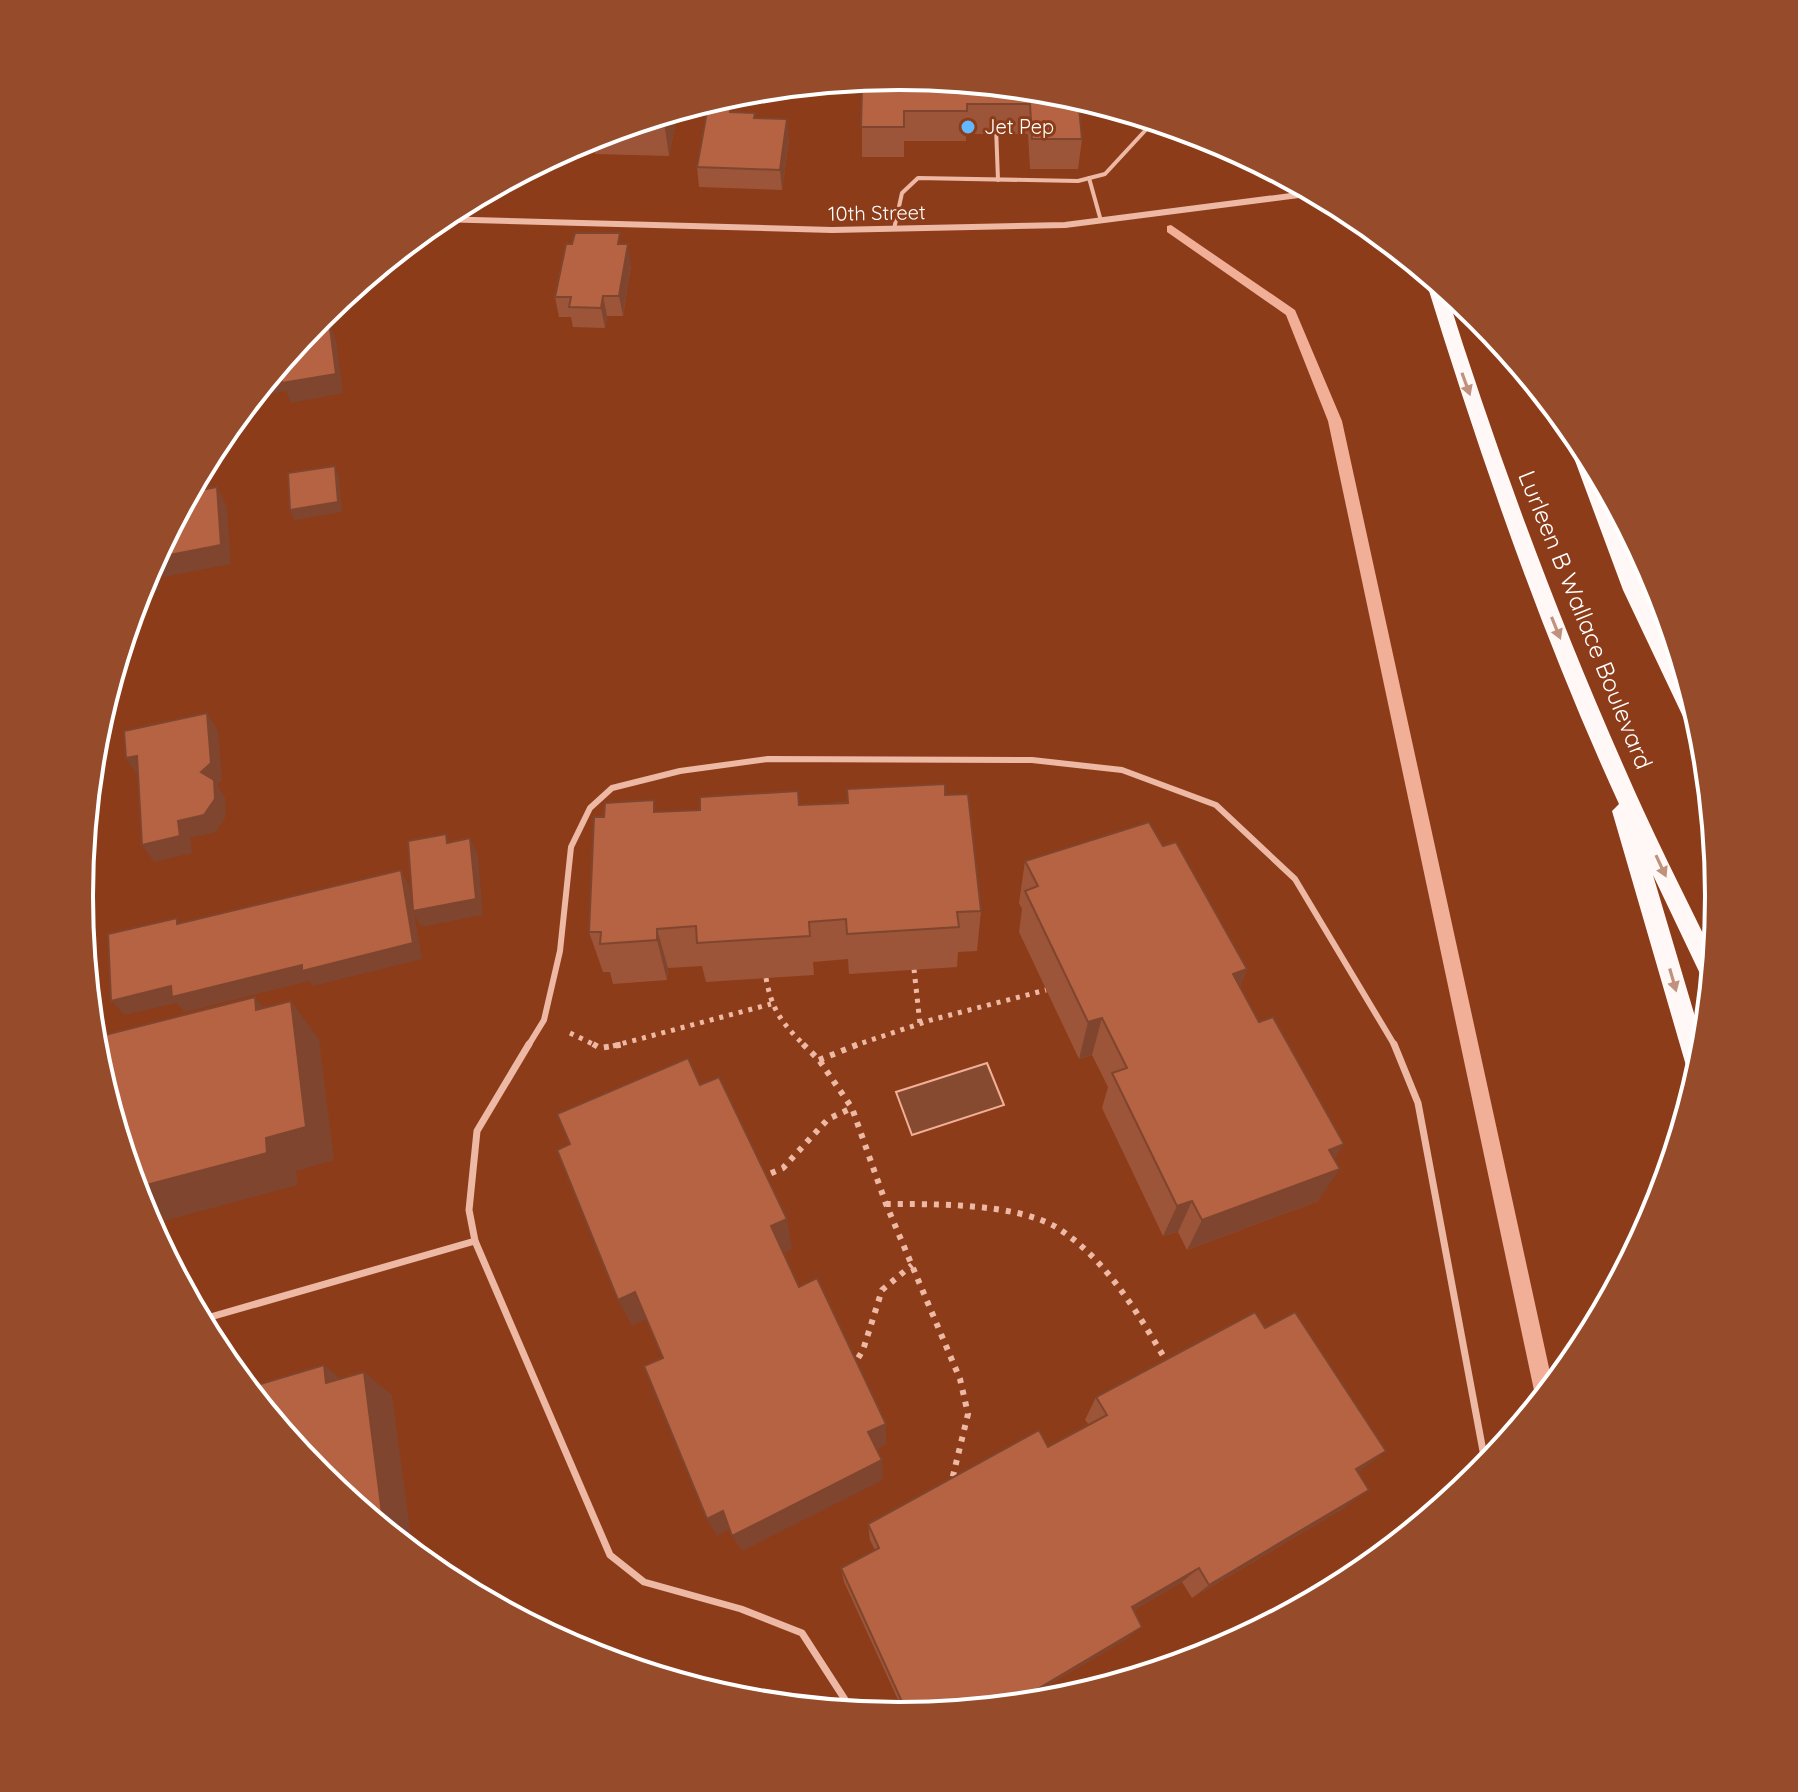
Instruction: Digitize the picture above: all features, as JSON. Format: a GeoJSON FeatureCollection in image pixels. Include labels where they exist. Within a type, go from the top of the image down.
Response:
{"type":"FeatureCollection","features":[{"type":"Feature","properties":{"kind":"highway","name":"Lurleen B Wallace Boulevard"},"geometry":{"type":"LineString","coordinates":[[1439,299],[1523,545],[1603,744],[1702,955]]}},
{"type":"Feature","properties":{"kind":"highway"},"geometry":{"type":"LineString","coordinates":[[1595,491],[1633,590],[1676,681]]}},
{"type":"Feature","properties":{"kind":"highway"},"geometry":{"type":"LineString","coordinates":[[1603,744],[1691,1043]]}},
{"type":"Feature","properties":{"kind":"street","name":"10th Street"},"geometry":{"type":"LineString","coordinates":[[461,220],[832,230],[1065,225],[1297,195]]}},
{"type":"Feature","properties":{"kind":"lane"},"geometry":{"type":"LineString","coordinates":[[996,117],[998,180]]}},
{"type":"Feature","properties":{"kind":"lane"},"geometry":{"type":"LineString","coordinates":[[894,229],[896,204],[904,186],[918,178],[1078,181],[1105,174],[1146,129]]}},
{"type":"Feature","properties":{"kind":"lane"},"geometry":{"type":"LineString","coordinates":[[1089,178],[1101,221]]}},
{"type":"Feature","properties":{"kind":"lane"},"geometry":{"type":"LineString","coordinates":[[845,1700],[802,1633],[741,1609],[644,1582],[610,1555],[475,1241],[469,1210],[477,1131],[544,1020],[560,951],[571,847],[590,808],[612,788],[680,771],[768,759],[1032,760],[1122,770],[1216,805],[1295,879],[1393,1041],[1421,1119],[1483,1451]]}},
{"type":"Feature","properties":{"kind":"lane"},"geometry":{"type":"LineString","coordinates":[[212,1317],[475,1241]]}},
{"type":"Feature","properties":{"kind":"path"},"geometry":{"type":"LineString","coordinates":[[914,969],[920,1024]]}},
{"type":"Feature","properties":{"kind":"path"},"geometry":{"type":"LineString","coordinates":[[766,978],[771,1004],[783,1024],[819,1060],[852,1108],[886,1204],[960,1379],[968,1414],[951,1478],[952,1495]]}},
{"type":"Feature","properties":{"kind":"path"},"geometry":{"type":"LineString","coordinates":[[819,1060],[858,1043],[1046,990]]}},
{"type":"Feature","properties":{"kind":"path"},"geometry":{"type":"LineString","coordinates":[[544,1020],[600,1048],[622,1045],[771,1004]]}},
{"type":"Feature","properties":{"kind":"path"},"geometry":{"type":"LineString","coordinates":[[759,1179],[783,1168],[828,1119],[852,1108]]}},
{"type":"Feature","properties":{"kind":"path"},"geometry":{"type":"LineString","coordinates":[[886,1204],[914,1203],[997,1211],[1052,1225],[1090,1254],[1136,1311],[1172,1372]]}},
{"type":"Feature","properties":{"kind":"path"},"geometry":{"type":"LineString","coordinates":[[851,1370],[865,1343],[871,1314],[884,1288],[912,1265]]}},
{"type":"Feature","properties":{"kind":"shaded area"},"geometry":{"type":"Polygon","coordinates":[[[987,1063],[1004,1105],[912,1135],[896,1092],[987,1063]]]}},
{"type":"Feature","properties":{"kind":"building"},"geometry":{"type":"Polygon","coordinates":[[[862,91],[952,92],[1004,97],[1079,110],[1082,139],[1032,139],[1030,104],[967,104],[967,111],[904,111],[904,127],[861,127],[862,91]]]}},
{"type":"Feature","properties":{"kind":"building"},"geometry":{"type":"Polygon","coordinates":[[[731,108],[730,112],[755,113],[754,118],[787,119],[780,170],[697,167],[707,113],[731,108]]]}},
{"type":"Feature","properties":{"kind":"building"},"geometry":{"type":"Polygon","coordinates":[[[575,233],[620,233],[618,244],[628,244],[619,296],[603,296],[601,308],[569,307],[571,297],[555,297],[566,244],[572,244],[575,233]]]}},
{"type":"Feature","properties":{"kind":"building"},"geometry":{"type":"Polygon","coordinates":[[[330,325],[336,374],[282,383],[282,379],[293,365],[330,325]]]}},
{"type":"Feature","properties":{"kind":"building"},"geometry":{"type":"Polygon","coordinates":[[[335,466],[338,502],[290,510],[288,473],[335,466]]]}},
{"type":"Feature","properties":{"kind":"building"},"geometry":{"type":"Polygon","coordinates":[[[217,487],[221,545],[169,555],[176,540],[203,489],[217,487]]]}},
{"type":"Feature","properties":{"kind":"building"},"geometry":{"type":"Polygon","coordinates":[[[207,713],[211,763],[201,772],[214,780],[215,799],[204,815],[178,821],[180,836],[142,845],[137,756],[126,758],[124,731],[207,713]]]}},
{"type":"Feature","properties":{"kind":"building"},"geometry":{"type":"Polygon","coordinates":[[[945,784],[945,795],[968,794],[981,911],[957,912],[959,927],[847,934],[846,919],[809,922],[810,936],[697,943],[696,926],[657,929],[657,940],[600,944],[601,932],[589,932],[594,817],[604,817],[605,803],[654,800],[654,812],[700,810],[700,797],[798,791],[799,805],[848,803],[847,789],[945,784]]]}},
{"type":"Feature","properties":{"kind":"building"},"geometry":{"type":"Polygon","coordinates":[[[1149,822],[1163,846],[1176,842],[1247,969],[1233,974],[1259,1022],[1273,1017],[1344,1144],[1329,1150],[1340,1169],[1202,1220],[1192,1201],[1177,1206],[1112,1073],[1127,1068],[1102,1018],[1088,1022],[1025,891],[1038,886],[1025,861],[1149,822]]]}},
{"type":"Feature","properties":{"kind":"building"},"geometry":{"type":"Polygon","coordinates":[[[446,834],[447,843],[470,838],[476,899],[413,911],[408,841],[446,834]]]}},
{"type":"Feature","properties":{"kind":"building"},"geometry":{"type":"Polygon","coordinates":[[[401,870],[413,943],[302,971],[302,965],[172,997],[171,986],[111,1001],[108,934],[177,918],[177,924],[401,870]]]}},
{"type":"Feature","properties":{"kind":"building"},"geometry":{"type":"Polygon","coordinates":[[[255,997],[256,1010],[291,1001],[306,1127],[266,1138],[267,1153],[147,1185],[120,1105],[105,1035],[255,997]]]}},
{"type":"Feature","properties":{"kind":"building"},"geometry":{"type":"Polygon","coordinates":[[[688,1058],[700,1085],[719,1077],[787,1219],[771,1226],[799,1287],[817,1278],[886,1424],[868,1432],[882,1460],[732,1536],[723,1511],[707,1519],[644,1366],[663,1358],[635,1292],[618,1300],[557,1150],[570,1144],[557,1114],[688,1058]]]}},
{"type":"Feature","properties":{"kind":"building"},"geometry":{"type":"Polygon","coordinates":[[[1255,1312],[1265,1328],[1295,1312],[1386,1451],[1356,1469],[1369,1490],[1209,1585],[1199,1568],[1132,1607],[1142,1627],[1036,1690],[952,1700],[902,1702],[841,1568],[879,1548],[868,1524],[1039,1430],[1048,1447],[1107,1415],[1096,1397],[1255,1312]]]}},
{"type":"Feature","properties":{"kind":"building"},"geometry":{"type":"Polygon","coordinates":[[[324,1365],[326,1383],[364,1372],[382,1514],[329,1466],[258,1385],[324,1365]]]}},
{"type":"Feature","properties":{"kind":"waterway"},"geometry":{"type":"LineString","coordinates":[[1171,229],[1291,313],[1335,421],[1542,1381]]}},
{"type":"Feature","properties":{"kind":"place","name":"Jet Pep"},"geometry":{"type":"Point","coordinates":[968,127]}}]}
